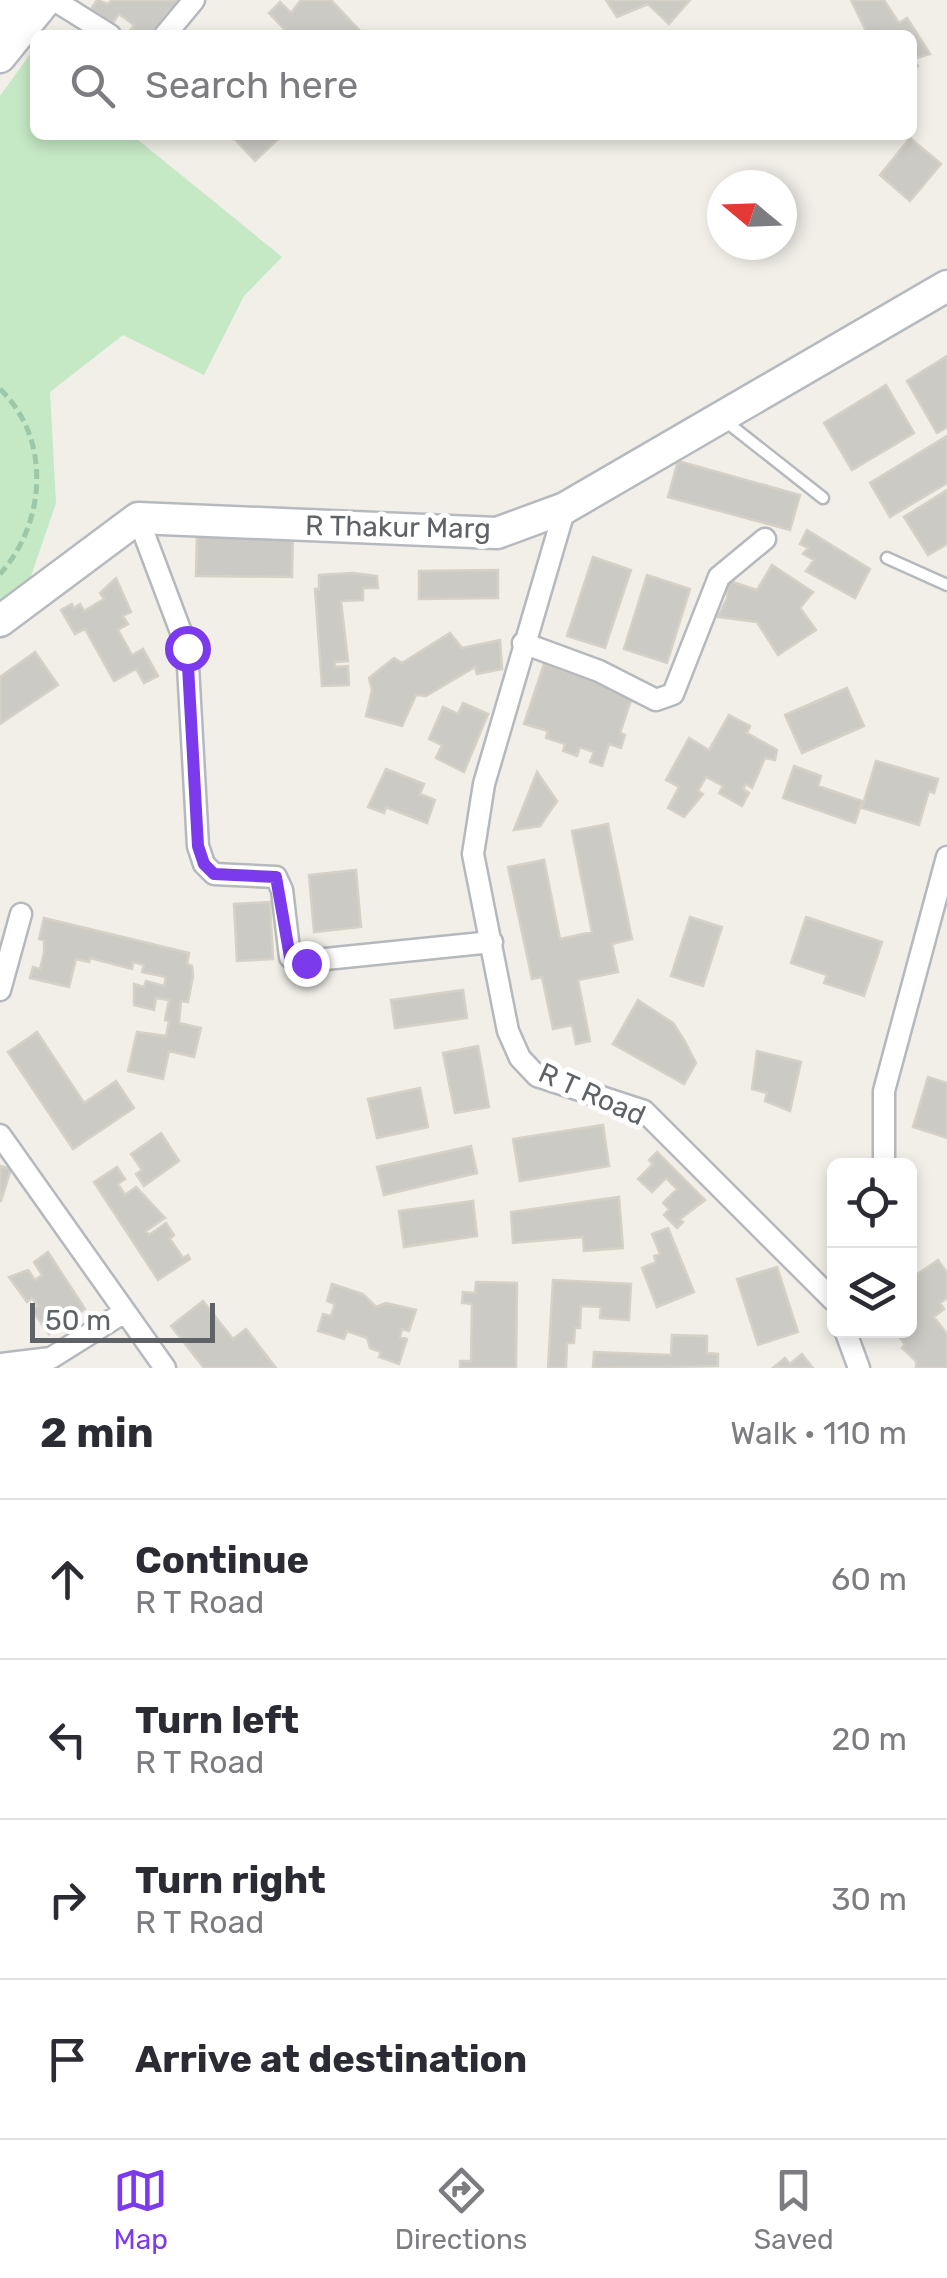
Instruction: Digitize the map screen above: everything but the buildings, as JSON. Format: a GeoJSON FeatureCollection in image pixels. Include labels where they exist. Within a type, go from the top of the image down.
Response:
{"type":"FeatureCollection","features":[{"type":"Feature","properties":{"kind":"street"},"geometry":{"type":"LineString","coordinates":[[0,23],[19,0]]}},
{"type":"Feature","properties":{"kind":"street"},"geometry":{"type":"LineString","coordinates":[[0,57],[46,0]]}},
{"type":"Feature","properties":{"kind":"street"},"geometry":{"type":"LineString","coordinates":[[54,0],[102,30]]}},
{"type":"Feature","properties":{"kind":"street"},"geometry":{"type":"LineString","coordinates":[[169,30],[194,0]]}},
{"type":"Feature","properties":{"kind":"street","name":"R Thakur Marg"},"geometry":{"type":"LineString","coordinates":[[138,518],[497,533],[565,508],[947,286]]}},
{"type":"Feature","properties":{"kind":"street"},"geometry":{"type":"LineString","coordinates":[[565,508],[522,643],[599,671],[656,700],[673,694],[719,577],[766,539]]}},
{"type":"Feature","properties":{"kind":"street"},"geometry":{"type":"LineString","coordinates":[[0,621],[138,518],[187,648],[198,846],[204,864],[214,874],[276,877],[290,957],[296,962],[492,942]]}},
{"type":"Feature","properties":{"kind":"street","name":"R T Road"},"geometry":{"type":"LineString","coordinates":[[522,643],[484,784],[473,854],[508,1032],[520,1058],[538,1076],[644,1111],[827,1294]]}},
{"type":"Feature","properties":{"kind":"street"},"geometry":{"type":"LineString","coordinates":[[884,1158],[884,1091],[947,857]]}},
{"type":"Feature","properties":{"kind":"street"},"geometry":{"type":"LineString","coordinates":[[0,990],[21,914]]}},
{"type":"Feature","properties":{"kind":"street"},"geometry":{"type":"LineString","coordinates":[[0,1136],[164,1368]]}},
{"type":"Feature","properties":{"kind":"street"},"geometry":{"type":"LineString","coordinates":[[0,1364],[51,1358],[123,1313]]}},
{"type":"Feature","properties":{"kind":"street"},"geometry":{"type":"LineString","coordinates":[[848,1338],[859,1368]]}},
{"type":"Feature","properties":{"kind":"lane"},"geometry":{"type":"LineString","coordinates":[[719,417],[822,498]]}},
{"type":"Feature","properties":{"kind":"lane"},"geometry":{"type":"LineString","coordinates":[[887,558],[947,586]]}},
{"type":"Feature","properties":{"kind":"path"},"geometry":{"type":"LineString","coordinates":[[0,389],[26,422],[37,460],[36,502],[18,554],[0,574]]}},
{"type":"Feature","properties":{"kind":"green space"},"geometry":{"type":"Polygon","coordinates":[[[30,54],[30,140],[138,140],[282,257],[244,296],[204,375],[123,335],[50,392],[56,503],[30,579],[0,601],[0,96],[30,54]]]}},
{"type":"Feature","properties":{"kind":"route"},"geometry":{"type":"LineString","coordinates":[[187,648],[198,846],[204,864],[214,874],[276,877],[282,890],[290,957],[306,963]]}}]}
